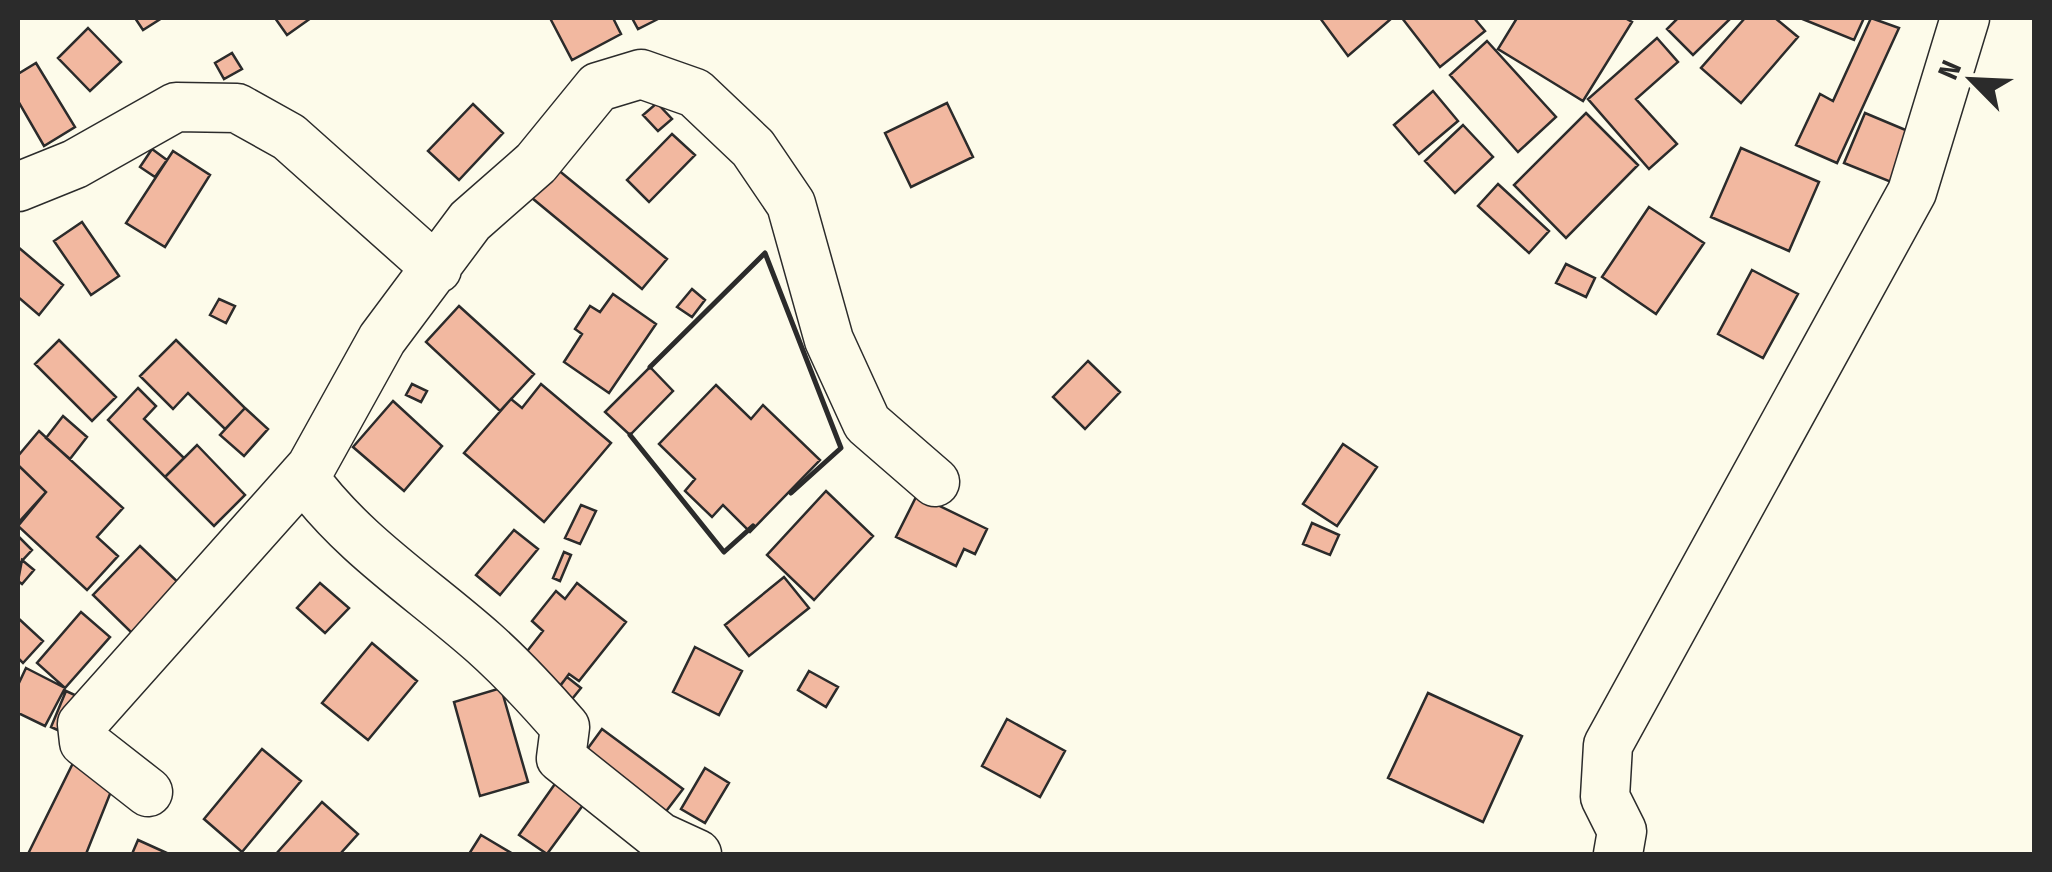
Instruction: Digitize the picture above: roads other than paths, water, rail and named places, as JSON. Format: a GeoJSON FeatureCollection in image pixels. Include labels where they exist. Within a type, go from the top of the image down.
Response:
{"type":"FeatureCollection","features":[{"type":"Feature","properties":{"kind":"street"},"geometry":{"type":"LineString","coordinates":[[1618,854],[1622,831],[1606,797],[1608,745],[1912,192],[1965,18]]}},
{"type":"Feature","properties":{"kind":"street"},"geometry":{"type":"LineString","coordinates":[[148,792],[84,742],[82,724],[303,476],[382,339],[470,221],[536,163],[598,87],[641,74],[696,93],[753,148],[791,204],[829,340],[867,423],[935,482]]}},
{"type":"Feature","properties":{"kind":"street"},"geometry":{"type":"LineString","coordinates":[[18,187],[76,164],[176,107],[237,108],[289,137],[437,268]]}},
{"type":"Feature","properties":{"kind":"street"},"geometry":{"type":"LineString","coordinates":[[303,476],[365,546],[484,644],[537,694],[565,726],[561,758],[660,837],[697,854]]}}]}
